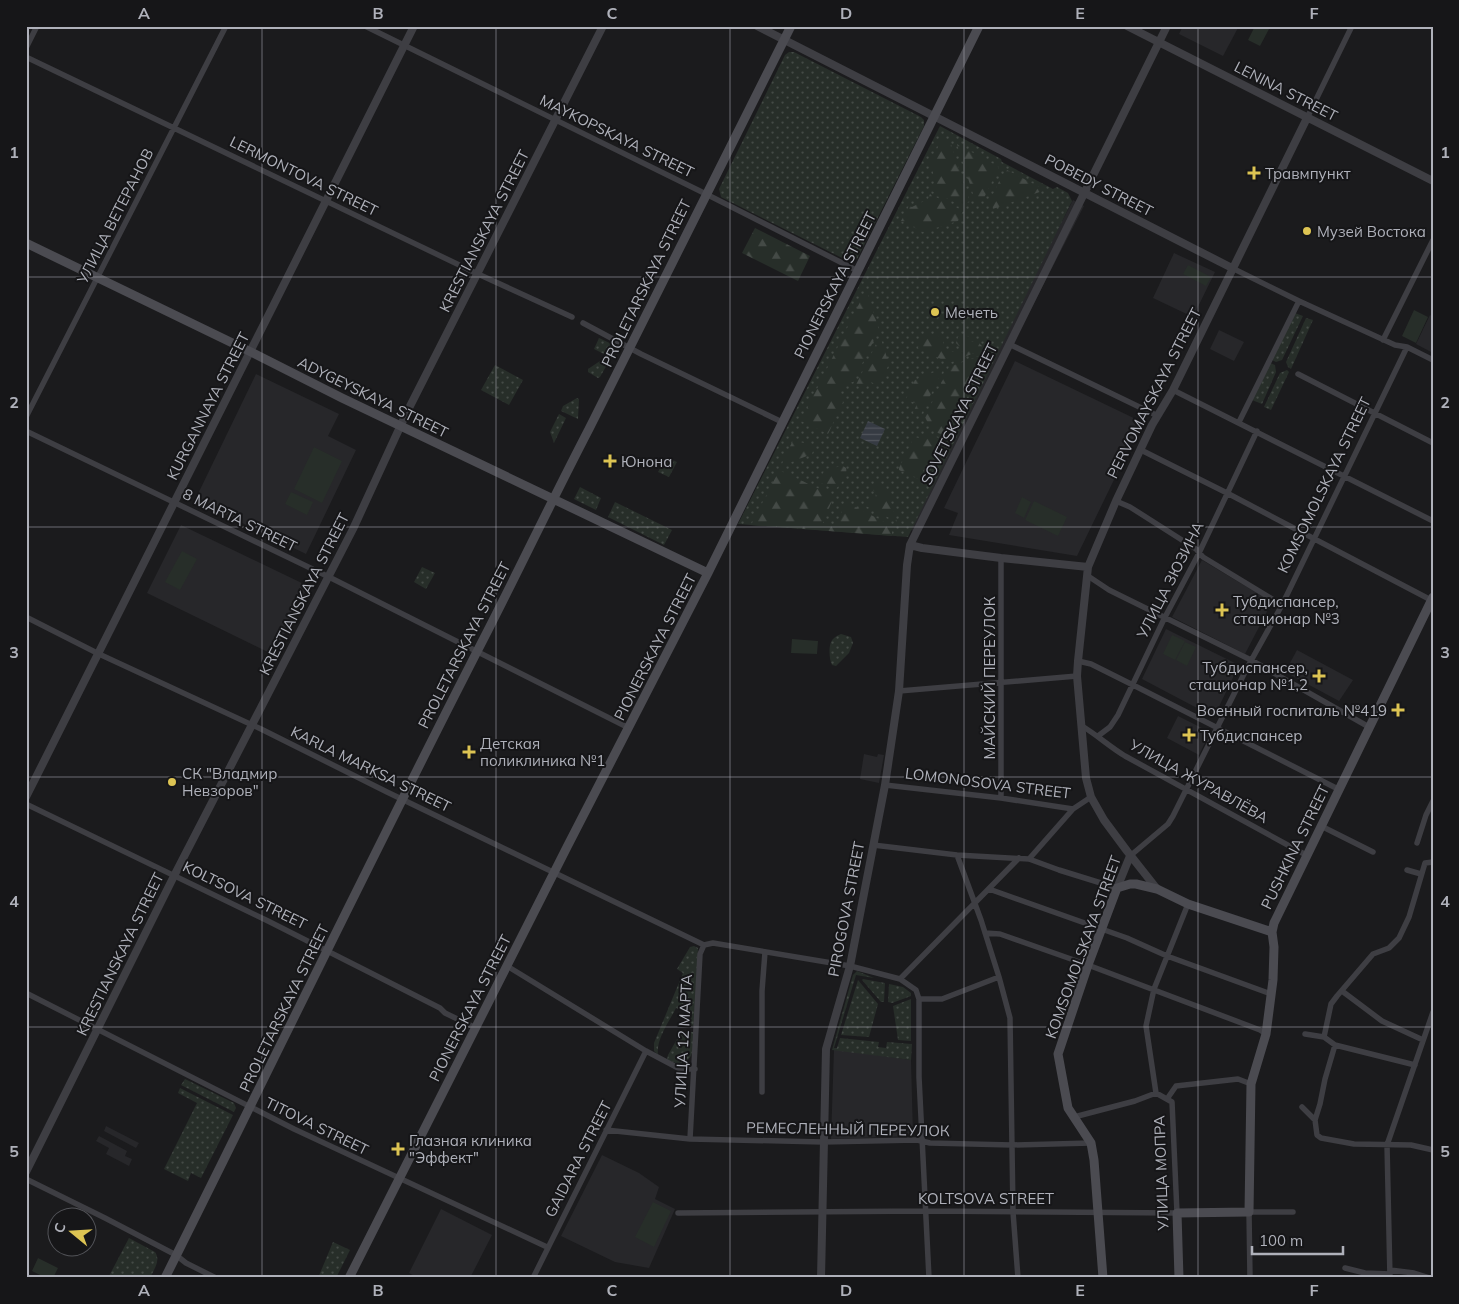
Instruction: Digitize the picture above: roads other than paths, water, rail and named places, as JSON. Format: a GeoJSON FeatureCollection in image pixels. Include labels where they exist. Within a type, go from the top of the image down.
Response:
{"type":"FeatureCollection","features":[{"type":"Feature","properties":{"kind":"main road","name":"PROLETARSKAYA STREET"},"geometry":{"type":"LineString","coordinates":[[165,1278],[428,745],[477,652],[791,26]]}},
{"type":"Feature","properties":{"kind":"main road","name":"PIONERSKAYA STREET"},"geometry":{"type":"LineString","coordinates":[[349,1278],[398,1178],[708,573],[979,26]]}},
{"type":"Feature","properties":{"kind":"main road","name":"ADYGEYSKAYA STREET"},"geometry":{"type":"LineString","coordinates":[[26,244],[708,573]]}},
{"type":"Feature","properties":{"kind":"main road","name":"PUSHKINA STREET"},"geometry":{"type":"LineString","coordinates":[[1249,1212],[1251,1084],[1266,1034],[1271,994],[1274,947],[1272,932],[1274,923],[1432,598]]}},
{"type":"Feature","properties":{"kind":"main road"},"geometry":{"type":"LineString","coordinates":[[1117,888],[1136,884],[1157,889],[1188,904],[1272,932]]}},
{"type":"Feature","properties":{"kind":"main road","name":"KOMSOMOLSKAYA STREET"},"geometry":{"type":"LineString","coordinates":[[1091,1143],[1068,1108],[1058,1054],[1088,965],[1117,888]]}},
{"type":"Feature","properties":{"kind":"main road"},"geometry":{"type":"LineString","coordinates":[[1091,1143],[1103,1278]]}},
{"type":"Feature","properties":{"kind":"main road","name":"KOLTSOVA STREET"},"geometry":{"type":"LineString","coordinates":[[1177,1214],[1249,1212]]}},
{"type":"Feature","properties":{"kind":"main road","name":"УЛИЦА МОПРА"},"geometry":{"type":"LineString","coordinates":[[1177,1214],[1179,1278]]}},
{"type":"Feature","properties":{"kind":"street"},"geometry":{"type":"LineString","coordinates":[[26,48],[37,26]]}},
{"type":"Feature","properties":{"kind":"street","name":"УЛИЦА ВЕТЕРАНОВ"},"geometry":{"type":"LineString","coordinates":[[26,417],[226,26]]}},
{"type":"Feature","properties":{"kind":"street","name":"MAYKOPSKAYA STREET"},"geometry":{"type":"LineString","coordinates":[[365,26],[858,271]]}},
{"type":"Feature","properties":{"kind":"street","name":"KURGANNAYA STREET"},"geometry":{"type":"LineString","coordinates":[[26,798],[414,26]]}},
{"type":"Feature","properties":{"kind":"street","name":"KRESTIANSKAYA STREET"},"geometry":{"type":"LineString","coordinates":[[26,1172],[174,876],[353,529],[400,426],[603,26]]}},
{"type":"Feature","properties":{"kind":"street","name":"POBEDY STREET"},"geometry":{"type":"LineString","coordinates":[[757,26],[1298,301],[1395,345],[1407,347],[1433,360]]}},
{"type":"Feature","properties":{"kind":"street","name":"LENINA STREET"},"geometry":{"type":"LineString","coordinates":[[1127,26],[1433,181]]}},
{"type":"Feature","properties":{"kind":"street","name":"SOVETSKAYA STREET"},"geometry":{"type":"LineString","coordinates":[[910,545],[1167,26]]}},
{"type":"Feature","properties":{"kind":"street","name":"PERVOMAYSKAYA STREET"},"geometry":{"type":"LineString","coordinates":[[1091,797],[1086,778],[1077,676],[1088,567],[1116,501],[1173,390],[1352,26]]}},
{"type":"Feature","properties":{"kind":"street","name":"LERMONTOVA STREET"},"geometry":{"type":"LineString","coordinates":[[26,57],[478,274],[572,317]]}},
{"type":"Feature","properties":{"kind":"street"},"geometry":{"type":"LineString","coordinates":[[1384,340],[1433,240]]}},
{"type":"Feature","properties":{"kind":"street"},"geometry":{"type":"LineString","coordinates":[[1238,422],[1298,301]]}},
{"type":"Feature","properties":{"kind":"street"},"geometry":{"type":"LineString","coordinates":[[583,322],[629,347],[782,422]]}},
{"type":"Feature","properties":{"kind":"street"},"geometry":{"type":"LineString","coordinates":[[1009,344],[1158,416]]}},
{"type":"Feature","properties":{"kind":"street","name":"KOMSOMOLSKAYA STREET"},"geometry":{"type":"LineString","coordinates":[[1117,888],[1130,856],[1168,824],[1251,660],[1282,605],[1407,347]]}},
{"type":"Feature","properties":{"kind":"street"},"geometry":{"type":"LineString","coordinates":[[1298,374],[1433,443]]}},
{"type":"Feature","properties":{"kind":"street"},"geometry":{"type":"LineString","coordinates":[[1173,390],[1433,521]]}},
{"type":"Feature","properties":{"kind":"street","name":"8 MARTA STREET"},"geometry":{"type":"LineString","coordinates":[[26,431],[329,576],[629,728]]}},
{"type":"Feature","properties":{"kind":"street","name":"УЛИЦА ЗЮЗИНА"},"geometry":{"type":"LineString","coordinates":[[1098,736],[1110,727],[1200,552],[1257,431]]}},
{"type":"Feature","properties":{"kind":"street"},"geometry":{"type":"LineString","coordinates":[[1141,450],[1227,493],[1314,540],[1432,598]]}},
{"type":"Feature","properties":{"kind":"street"},"geometry":{"type":"LineString","coordinates":[[1116,501],[1130,507],[1200,552],[1203,556],[1282,605]]}},
{"type":"Feature","properties":{"kind":"street"},"geometry":{"type":"LineString","coordinates":[[910,545],[1000,558],[1088,567]]}},
{"type":"Feature","properties":{"kind":"street","name":"PIROGOVA STREET"},"geometry":{"type":"LineString","coordinates":[[821,1278],[826,1049],[850,966],[885,785],[899,691],[910,545]]}},
{"type":"Feature","properties":{"kind":"street","name":"МАЙСКИЙ ПЕРЕУЛОК"},"geometry":{"type":"LineString","coordinates":[[1000,558],[1001,798]]}},
{"type":"Feature","properties":{"kind":"street"},"geometry":{"type":"LineString","coordinates":[[1088,576],[1109,590],[1164,619],[1251,660],[1369,727]]}},
{"type":"Feature","properties":{"kind":"street","name":"KARLA MARKSA STREET"},"geometry":{"type":"LineString","coordinates":[[26,617],[99,654],[253,725],[704,945]]}},
{"type":"Feature","properties":{"kind":"street"},"geometry":{"type":"LineString","coordinates":[[1078,661],[1091,664],[1132,684],[1338,789]]}},
{"type":"Feature","properties":{"kind":"street"},"geometry":{"type":"LineString","coordinates":[[899,691],[1077,676]]}},
{"type":"Feature","properties":{"kind":"street","name":"УЛИЦА ЖУРАВЛЁВА"},"geometry":{"type":"LineString","coordinates":[[1082,726],[1109,746],[1306,855]]}},
{"type":"Feature","properties":{"kind":"street","name":"LOMONOSOVA STREET"},"geometry":{"type":"LineString","coordinates":[[885,785],[1001,798],[1073,809],[1091,797],[1104,820],[1157,889]]}},
{"type":"Feature","properties":{"kind":"street"},"geometry":{"type":"LineString","coordinates":[[1417,843],[1426,815],[1433,801]]}},
{"type":"Feature","properties":{"kind":"street","name":"KOLTSOVA STREET"},"geometry":{"type":"LineString","coordinates":[[26,804],[328,951],[476,1028]]}},
{"type":"Feature","properties":{"kind":"street"},"geometry":{"type":"LineString","coordinates":[[1029,859],[1073,809]]}},
{"type":"Feature","properties":{"kind":"street"},"geometry":{"type":"LineString","coordinates":[[1321,826],[1373,852]]}},
{"type":"Feature","properties":{"kind":"street"},"geometry":{"type":"LineString","coordinates":[[873,845],[957,855],[1029,859],[1117,888]]}},
{"type":"Feature","properties":{"kind":"street"},"geometry":{"type":"LineString","coordinates":[[957,855],[985,933],[1010,1018],[1012,1212],[1018,1278]]}},
{"type":"Feature","properties":{"kind":"street"},"geometry":{"type":"LineString","coordinates":[[900,979],[1018,858]]}},
{"type":"Feature","properties":{"kind":"street"},"geometry":{"type":"LineString","coordinates":[[1324,1037],[1331,1004],[1372,954],[1389,948],[1399,938],[1409,917],[1425,863],[1433,862]]}},
{"type":"Feature","properties":{"kind":"street"},"geometry":{"type":"LineString","coordinates":[[1407,870],[1421,874]]}},
{"type":"Feature","properties":{"kind":"street"},"geometry":{"type":"LineString","coordinates":[[989,889],[1134,941],[1166,956],[1271,994]]}},
{"type":"Feature","properties":{"kind":"street","name":"УЛИЦА МОПРА"},"geometry":{"type":"LineString","coordinates":[[1177,1214],[1172,1102],[1156,1093],[1146,1026],[1154,989],[1188,904]]}},
{"type":"Feature","properties":{"kind":"street"},"geometry":{"type":"LineString","coordinates":[[985,933],[1000,934],[1088,965],[1260,1030],[1266,1034]]}},
{"type":"Feature","properties":{"kind":"street"},"geometry":{"type":"LineString","coordinates":[[704,945],[713,943],[850,966],[900,979],[916,990],[919,999],[919,1077],[929,1278]]}},
{"type":"Feature","properties":{"kind":"street","name":"УЛИЦА 12 МАРТА"},"geometry":{"type":"LineString","coordinates":[[690,1139],[700,954],[704,945]]}},
{"type":"Feature","properties":{"kind":"street"},"geometry":{"type":"LineString","coordinates":[[762,1092],[762,992],[765,952]]}},
{"type":"Feature","properties":{"kind":"street"},"geometry":{"type":"LineString","coordinates":[[507,966],[646,1051],[680,1069],[695,1069]]}},
{"type":"Feature","properties":{"kind":"street"},"geometry":{"type":"LineString","coordinates":[[919,999],[942,999],[999,977]]}},
{"type":"Feature","properties":{"kind":"street"},"geometry":{"type":"LineString","coordinates":[[1342,991],[1382,1021],[1423,1040]]}},
{"type":"Feature","properties":{"kind":"street","name":"TITOVA STREET"},"geometry":{"type":"LineString","coordinates":[[26,993],[250,1108],[547,1247]]}},
{"type":"Feature","properties":{"kind":"street"},"geometry":{"type":"LineString","coordinates":[[1390,1274],[1387,1144],[1433,1012]]}},
{"type":"Feature","properties":{"kind":"street"},"geometry":{"type":"LineString","coordinates":[[1305,1034],[1324,1037],[1335,1045],[1415,1065]]}},
{"type":"Feature","properties":{"kind":"street"},"geometry":{"type":"LineString","coordinates":[[1335,1045],[1315,1120],[1316,1134],[1321,1138],[1354,1144],[1411,1145],[1433,1150]]}},
{"type":"Feature","properties":{"kind":"street","name":"GAIDARA STREET"},"geometry":{"type":"LineString","coordinates":[[533,1278],[646,1051]]}},
{"type":"Feature","properties":{"kind":"street"},"geometry":{"type":"LineString","coordinates":[[1167,1099],[1176,1086],[1186,1084],[1238,1079],[1251,1084]]}},
{"type":"Feature","properties":{"kind":"street"},"geometry":{"type":"LineString","coordinates":[[1074,1117],[1135,1101],[1156,1093]]}},
{"type":"Feature","properties":{"kind":"street"},"geometry":{"type":"LineString","coordinates":[[1302,1107],[1315,1120]]}},
{"type":"Feature","properties":{"kind":"street","name":"РЕМЕСЛЕННЫЙ ПЕРЕУЛОК"},"geometry":{"type":"LineString","coordinates":[[606,1130],[690,1139],[823,1142],[922,1141],[1012,1144],[1091,1143]]}},
{"type":"Feature","properties":{"kind":"street"},"geometry":{"type":"LineString","coordinates":[[26,1179],[105,1218],[216,1278]]}},
{"type":"Feature","properties":{"kind":"street","name":"KOLTSOVA STREET"},"geometry":{"type":"LineString","coordinates":[[678,1213],[926,1211],[1177,1214]]}},
{"type":"Feature","properties":{"kind":"street","name":"KOLTSOVA STREET"},"geometry":{"type":"LineString","coordinates":[[1249,1212],[1294,1212]]}},
{"type":"Feature","properties":{"kind":"street","name":"PUSHKINA STREET"},"geometry":{"type":"LineString","coordinates":[[1249,1212],[1250,1278]]}},
{"type":"Feature","properties":{"kind":"street"},"geometry":{"type":"LineString","coordinates":[[1345,1268],[1365,1273],[1414,1273],[1430,1278]]}},
{"type":"Feature","properties":{"kind":"place","name":"Травмпункт"},"geometry":{"type":"Point","coordinates":[1254,173]}},
{"type":"Feature","properties":{"kind":"place","name":"Музей Востока"},"geometry":{"type":"Point","coordinates":[1307,231]}},
{"type":"Feature","properties":{"kind":"place","name":"Мечеть"},"geometry":{"type":"Point","coordinates":[935,312]}},
{"type":"Feature","properties":{"kind":"place","name":"Юнона"},"geometry":{"type":"Point","coordinates":[610,461]}},
{"type":"Feature","properties":{"kind":"place","name":"Тубдиспансер, стационар №3"},"geometry":{"type":"Point","coordinates":[1222,610]}},
{"type":"Feature","properties":{"kind":"place","name":"Тубдиспансер, стационар №1,2"},"geometry":{"type":"Point","coordinates":[1319,676]}},
{"type":"Feature","properties":{"kind":"place","name":"Военный госпиталь №419"},"geometry":{"type":"Point","coordinates":[1398,710]}},
{"type":"Feature","properties":{"kind":"place","name":"Тубдиспансер"},"geometry":{"type":"Point","coordinates":[1189,735]}},
{"type":"Feature","properties":{"kind":"place","name":"Детская поликлиника №1"},"geometry":{"type":"Point","coordinates":[469,752]}},
{"type":"Feature","properties":{"kind":"place","name":"СК \"Владмир Невзоров\""},"geometry":{"type":"Point","coordinates":[172,782]}},
{"type":"Feature","properties":{"kind":"place","name":"Глазная клиника \"Эффект\""},"geometry":{"type":"Point","coordinates":[398,1149]}}]}
